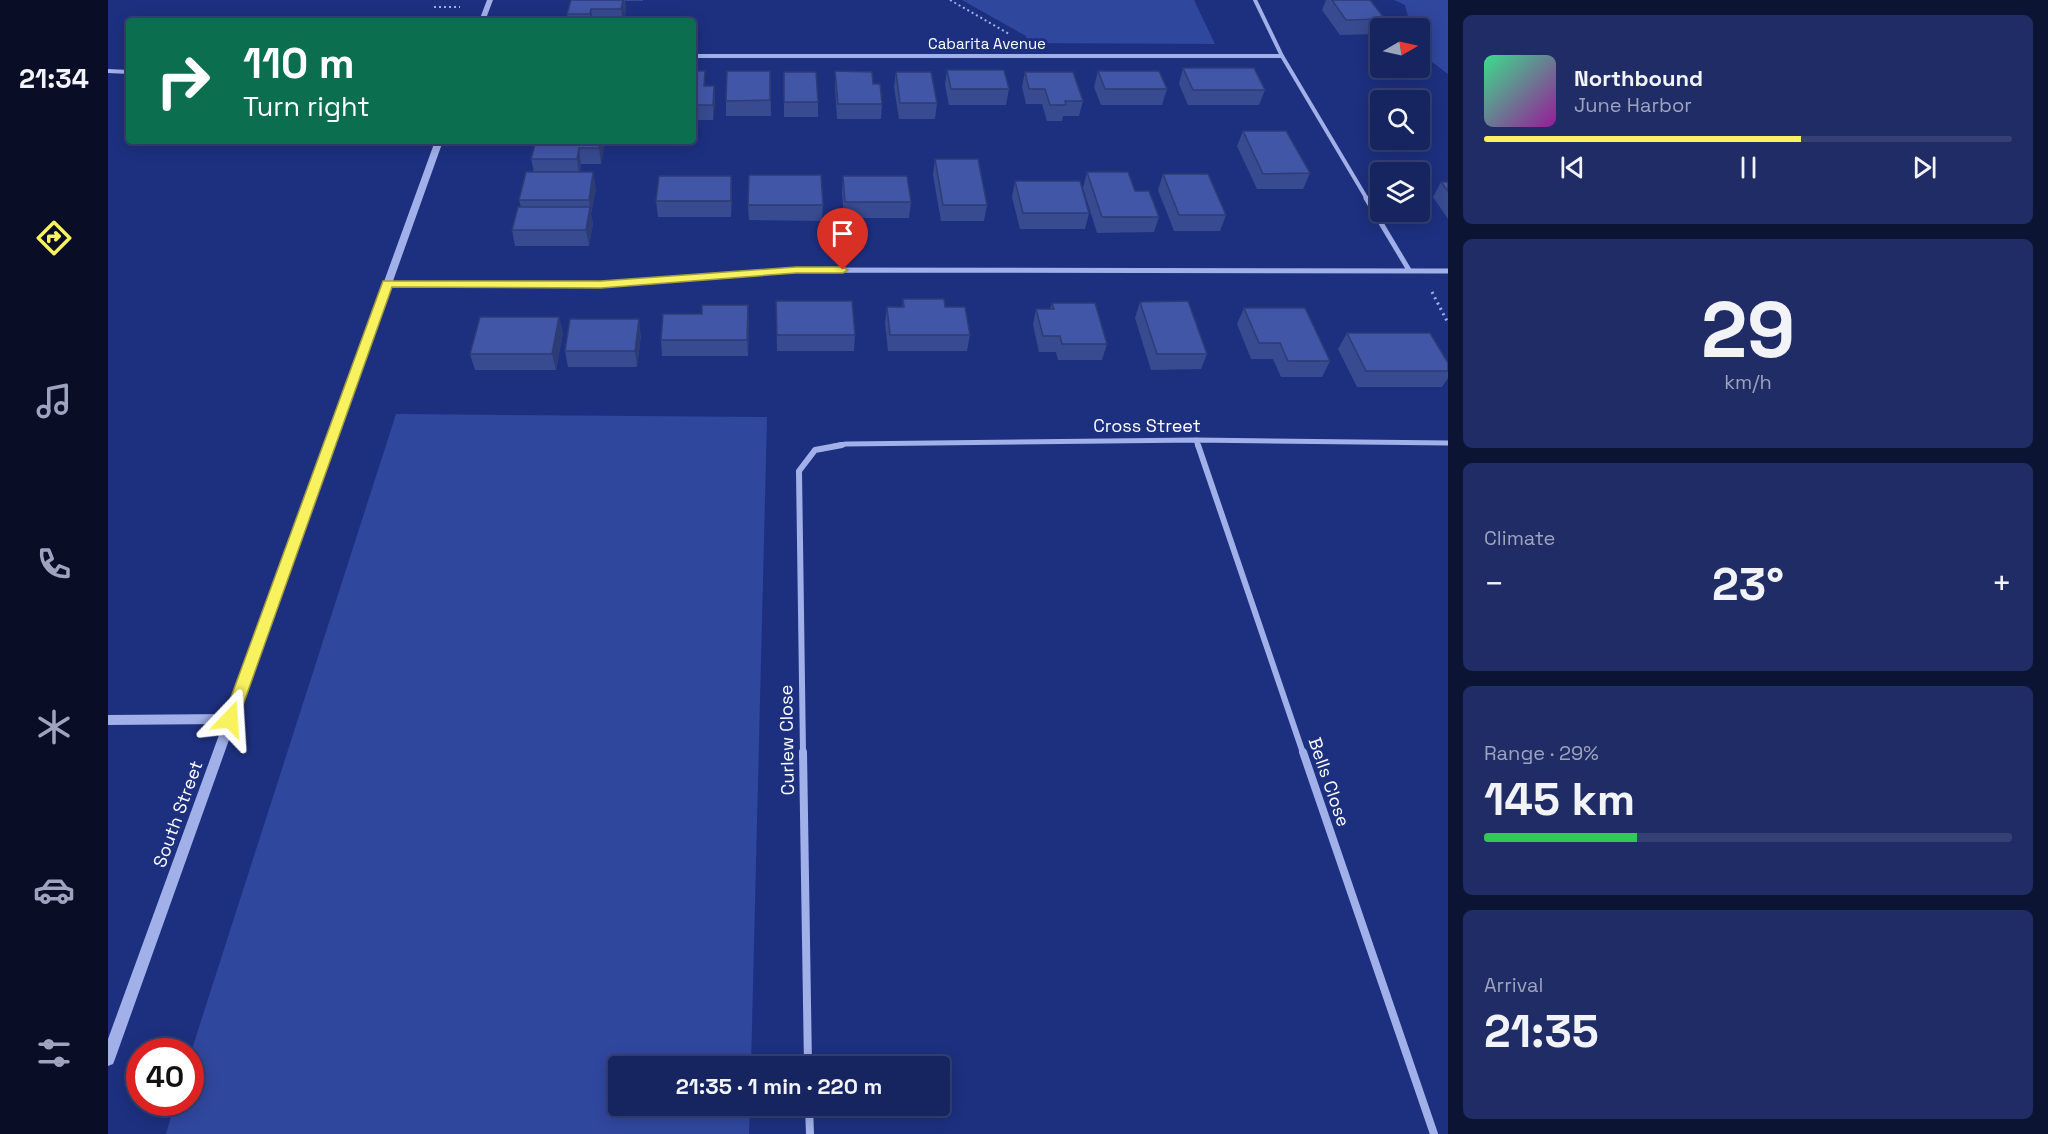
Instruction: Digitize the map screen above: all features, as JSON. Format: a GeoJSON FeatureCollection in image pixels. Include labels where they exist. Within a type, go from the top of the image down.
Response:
{"type":"FeatureCollection","features":[{"type":"Feature","properties":{"kind":"street"},"geometry":{"type":"LineString","coordinates":[[483,18],[490,0]]}},
{"type":"Feature","properties":{"kind":"street"},"geometry":{"type":"LineString","coordinates":[[1254,0],[1282,56],[1409,270]]}},
{"type":"Feature","properties":{"kind":"street","name":"Cabarita Avenue"},"geometry":{"type":"LineString","coordinates":[[696,56],[1282,56]]}},
{"type":"Feature","properties":{"kind":"street"},"geometry":{"type":"LineString","coordinates":[[108,71],[126,72]]}},
{"type":"Feature","properties":{"kind":"street","name":"South Street"},"geometry":{"type":"LineString","coordinates":[[108,1059],[438,144]]}},
{"type":"Feature","properties":{"kind":"street"},"geometry":{"type":"LineString","coordinates":[[387,284],[601,284],[796,270],[1448,270]]}},
{"type":"Feature","properties":{"kind":"street","name":"Cross Street"},"geometry":{"type":"LineString","coordinates":[[846,444],[1196,440],[1448,443]]}},
{"type":"Feature","properties":{"kind":"street","name":"Bells Close"},"geometry":{"type":"LineString","coordinates":[[1196,440],[1434,1134]]}},
{"type":"Feature","properties":{"kind":"street","name":"Curlew Close"},"geometry":{"type":"LineString","coordinates":[[808,1056],[799,471],[815,450],[846,444]]}},
{"type":"Feature","properties":{"kind":"street"},"geometry":{"type":"LineString","coordinates":[[108,720],[230,719]]}},
{"type":"Feature","properties":{"kind":"street"},"geometry":{"type":"LineString","coordinates":[[809,1116],[810,1134]]}},
{"type":"Feature","properties":{"kind":"path"},"geometry":{"type":"LineString","coordinates":[[950,0],[1013,37]]}},
{"type":"Feature","properties":{"kind":"path"},"geometry":{"type":"LineString","coordinates":[[434,7],[460,7]]}},
{"type":"Feature","properties":{"kind":"path"},"geometry":{"type":"LineString","coordinates":[[1420,270],[1448,322]]}},
{"type":"Feature","properties":{"kind":"shaded area"},"geometry":{"type":"Polygon","coordinates":[[[962,0],[1194,0],[1215,44],[1028,43],[1026,36],[962,0]]]}},
{"type":"Feature","properties":{"kind":"shaded area"},"geometry":{"type":"Polygon","coordinates":[[[1394,0],[1448,0],[1448,74],[1430,60],[1430,18],[1408,18],[1405,5],[1394,0]]]}},
{"type":"Feature","properties":{"kind":"shaded area"},"geometry":{"type":"Polygon","coordinates":[[[396,414],[767,417],[751,1056],[608,1056],[608,1116],[750,1116],[749,1134],[166,1134],[171,1116],[204,1116],[204,1038],[195,1038],[396,414]]]}},
{"type":"Feature","properties":{"kind":"building"},"geometry":{"type":"Polygon","coordinates":[[[571,0],[623,0],[621,9],[591,9],[590,14],[567,14],[571,0]]]}},
{"type":"Feature","properties":{"kind":"building"},"geometry":{"type":"Polygon","coordinates":[[[1332,0],[1370,0],[1384,18],[1370,18],[1346,20],[1332,0]]]}},
{"type":"Feature","properties":{"kind":"building"},"geometry":{"type":"Polygon","coordinates":[[[1183,68],[1254,68],[1265,90],[1193,90],[1183,68]]]}},
{"type":"Feature","properties":{"kind":"building"},"geometry":{"type":"Polygon","coordinates":[[[947,70],[1004,70],[1009,89],[951,89],[947,70]]]}},
{"type":"Feature","properties":{"kind":"building"},"geometry":{"type":"Polygon","coordinates":[[[696,71],[705,71],[704,86],[714,86],[713,105],[696,105],[696,71]]]}},
{"type":"Feature","properties":{"kind":"building"},"geometry":{"type":"Polygon","coordinates":[[[727,71],[770,71],[770,100],[726,101],[727,71]]]}},
{"type":"Feature","properties":{"kind":"building"},"geometry":{"type":"Polygon","coordinates":[[[835,71],[872,72],[873,84],[880,84],[882,104],[838,104],[835,71]]]}},
{"type":"Feature","properties":{"kind":"building"},"geometry":{"type":"Polygon","coordinates":[[[1098,71],[1159,71],[1167,89],[1105,89],[1098,71]]]}},
{"type":"Feature","properties":{"kind":"building"},"geometry":{"type":"Polygon","coordinates":[[[784,72],[816,72],[818,102],[784,102],[784,72]]]}},
{"type":"Feature","properties":{"kind":"building"},"geometry":{"type":"Polygon","coordinates":[[[896,72],[931,72],[937,103],[900,103],[896,72]]]}},
{"type":"Feature","properties":{"kind":"building"},"geometry":{"type":"Polygon","coordinates":[[[1025,72],[1073,72],[1083,101],[1065,101],[1066,105],[1050,105],[1045,89],[1029,89],[1025,72]]]}},
{"type":"Feature","properties":{"kind":"building"},"geometry":{"type":"Polygon","coordinates":[[[1243,131],[1286,131],[1310,173],[1263,174],[1243,131]]]}},
{"type":"Feature","properties":{"kind":"building"},"geometry":{"type":"Polygon","coordinates":[[[535,144],[600,144],[599,148],[579,148],[577,159],[531,159],[535,144]]]}},
{"type":"Feature","properties":{"kind":"building"},"geometry":{"type":"Polygon","coordinates":[[[935,159],[978,159],[987,205],[943,205],[935,159]]]}},
{"type":"Feature","properties":{"kind":"building"},"geometry":{"type":"Polygon","coordinates":[[[526,172],[593,172],[589,200],[519,200],[526,172]]]}},
{"type":"Feature","properties":{"kind":"building"},"geometry":{"type":"Polygon","coordinates":[[[1087,172],[1128,172],[1135,191],[1149,191],[1159,217],[1102,217],[1087,172]]]}},
{"type":"Feature","properties":{"kind":"building"},"geometry":{"type":"Polygon","coordinates":[[[1163,174],[1208,174],[1226,215],[1179,215],[1163,174]]]}},
{"type":"Feature","properties":{"kind":"building"},"geometry":{"type":"Polygon","coordinates":[[[749,175],[821,175],[823,205],[748,205],[749,175]]]}},
{"type":"Feature","properties":{"kind":"building"},"geometry":{"type":"Polygon","coordinates":[[[659,176],[731,176],[731,201],[656,201],[659,176]]]}},
{"type":"Feature","properties":{"kind":"building"},"geometry":{"type":"Polygon","coordinates":[[[843,176],[907,176],[911,202],[845,202],[843,176]]]}},
{"type":"Feature","properties":{"kind":"building"},"geometry":{"type":"Polygon","coordinates":[[[1015,181],[1080,181],[1089,213],[1023,213],[1015,181]]]}},
{"type":"Feature","properties":{"kind":"building"},"geometry":{"type":"Polygon","coordinates":[[[1441,182],[1448,182],[1448,191],[1441,182]]]}},
{"type":"Feature","properties":{"kind":"building"},"geometry":{"type":"Polygon","coordinates":[[[518,207],[590,207],[586,230],[512,230],[518,207]]]}},
{"type":"Feature","properties":{"kind":"building"},"geometry":{"type":"Polygon","coordinates":[[[903,299],[944,299],[945,307],[965,307],[970,335],[890,335],[887,307],[904,307],[903,299]]]}},
{"type":"Feature","properties":{"kind":"building"},"geometry":{"type":"Polygon","coordinates":[[[776,301],[852,301],[855,335],[777,335],[776,301]]]}},
{"type":"Feature","properties":{"kind":"building"},"geometry":{"type":"Polygon","coordinates":[[[1188,301],[1207,354],[1157,354],[1140,302],[1188,301]]]}},
{"type":"Feature","properties":{"kind":"building"},"geometry":{"type":"Polygon","coordinates":[[[1052,303],[1095,303],[1107,344],[1062,344],[1060,336],[1043,336],[1036,309],[1054,309],[1052,303]]]}},
{"type":"Feature","properties":{"kind":"building"},"geometry":{"type":"Polygon","coordinates":[[[702,305],[748,305],[747,340],[661,340],[663,314],[702,314],[702,305]]]}},
{"type":"Feature","properties":{"kind":"building"},"geometry":{"type":"Polygon","coordinates":[[[1244,308],[1305,308],[1330,361],[1288,361],[1280,343],[1259,343],[1244,308]]]}},
{"type":"Feature","properties":{"kind":"building"},"geometry":{"type":"Polygon","coordinates":[[[480,317],[559,317],[552,354],[470,354],[480,317]]]}},
{"type":"Feature","properties":{"kind":"building"},"geometry":{"type":"Polygon","coordinates":[[[570,319],[639,319],[635,351],[565,351],[570,319]]]}},
{"type":"Feature","properties":{"kind":"building"},"geometry":{"type":"Polygon","coordinates":[[[1347,333],[1430,333],[1448,363],[1448,371],[1366,371],[1347,333]]]}},
{"type":"Feature","properties":{"kind":"route"},"geometry":{"type":"LineString","coordinates":[[230,719],[387,284],[601,284],[796,270],[843,270]]}}]}
